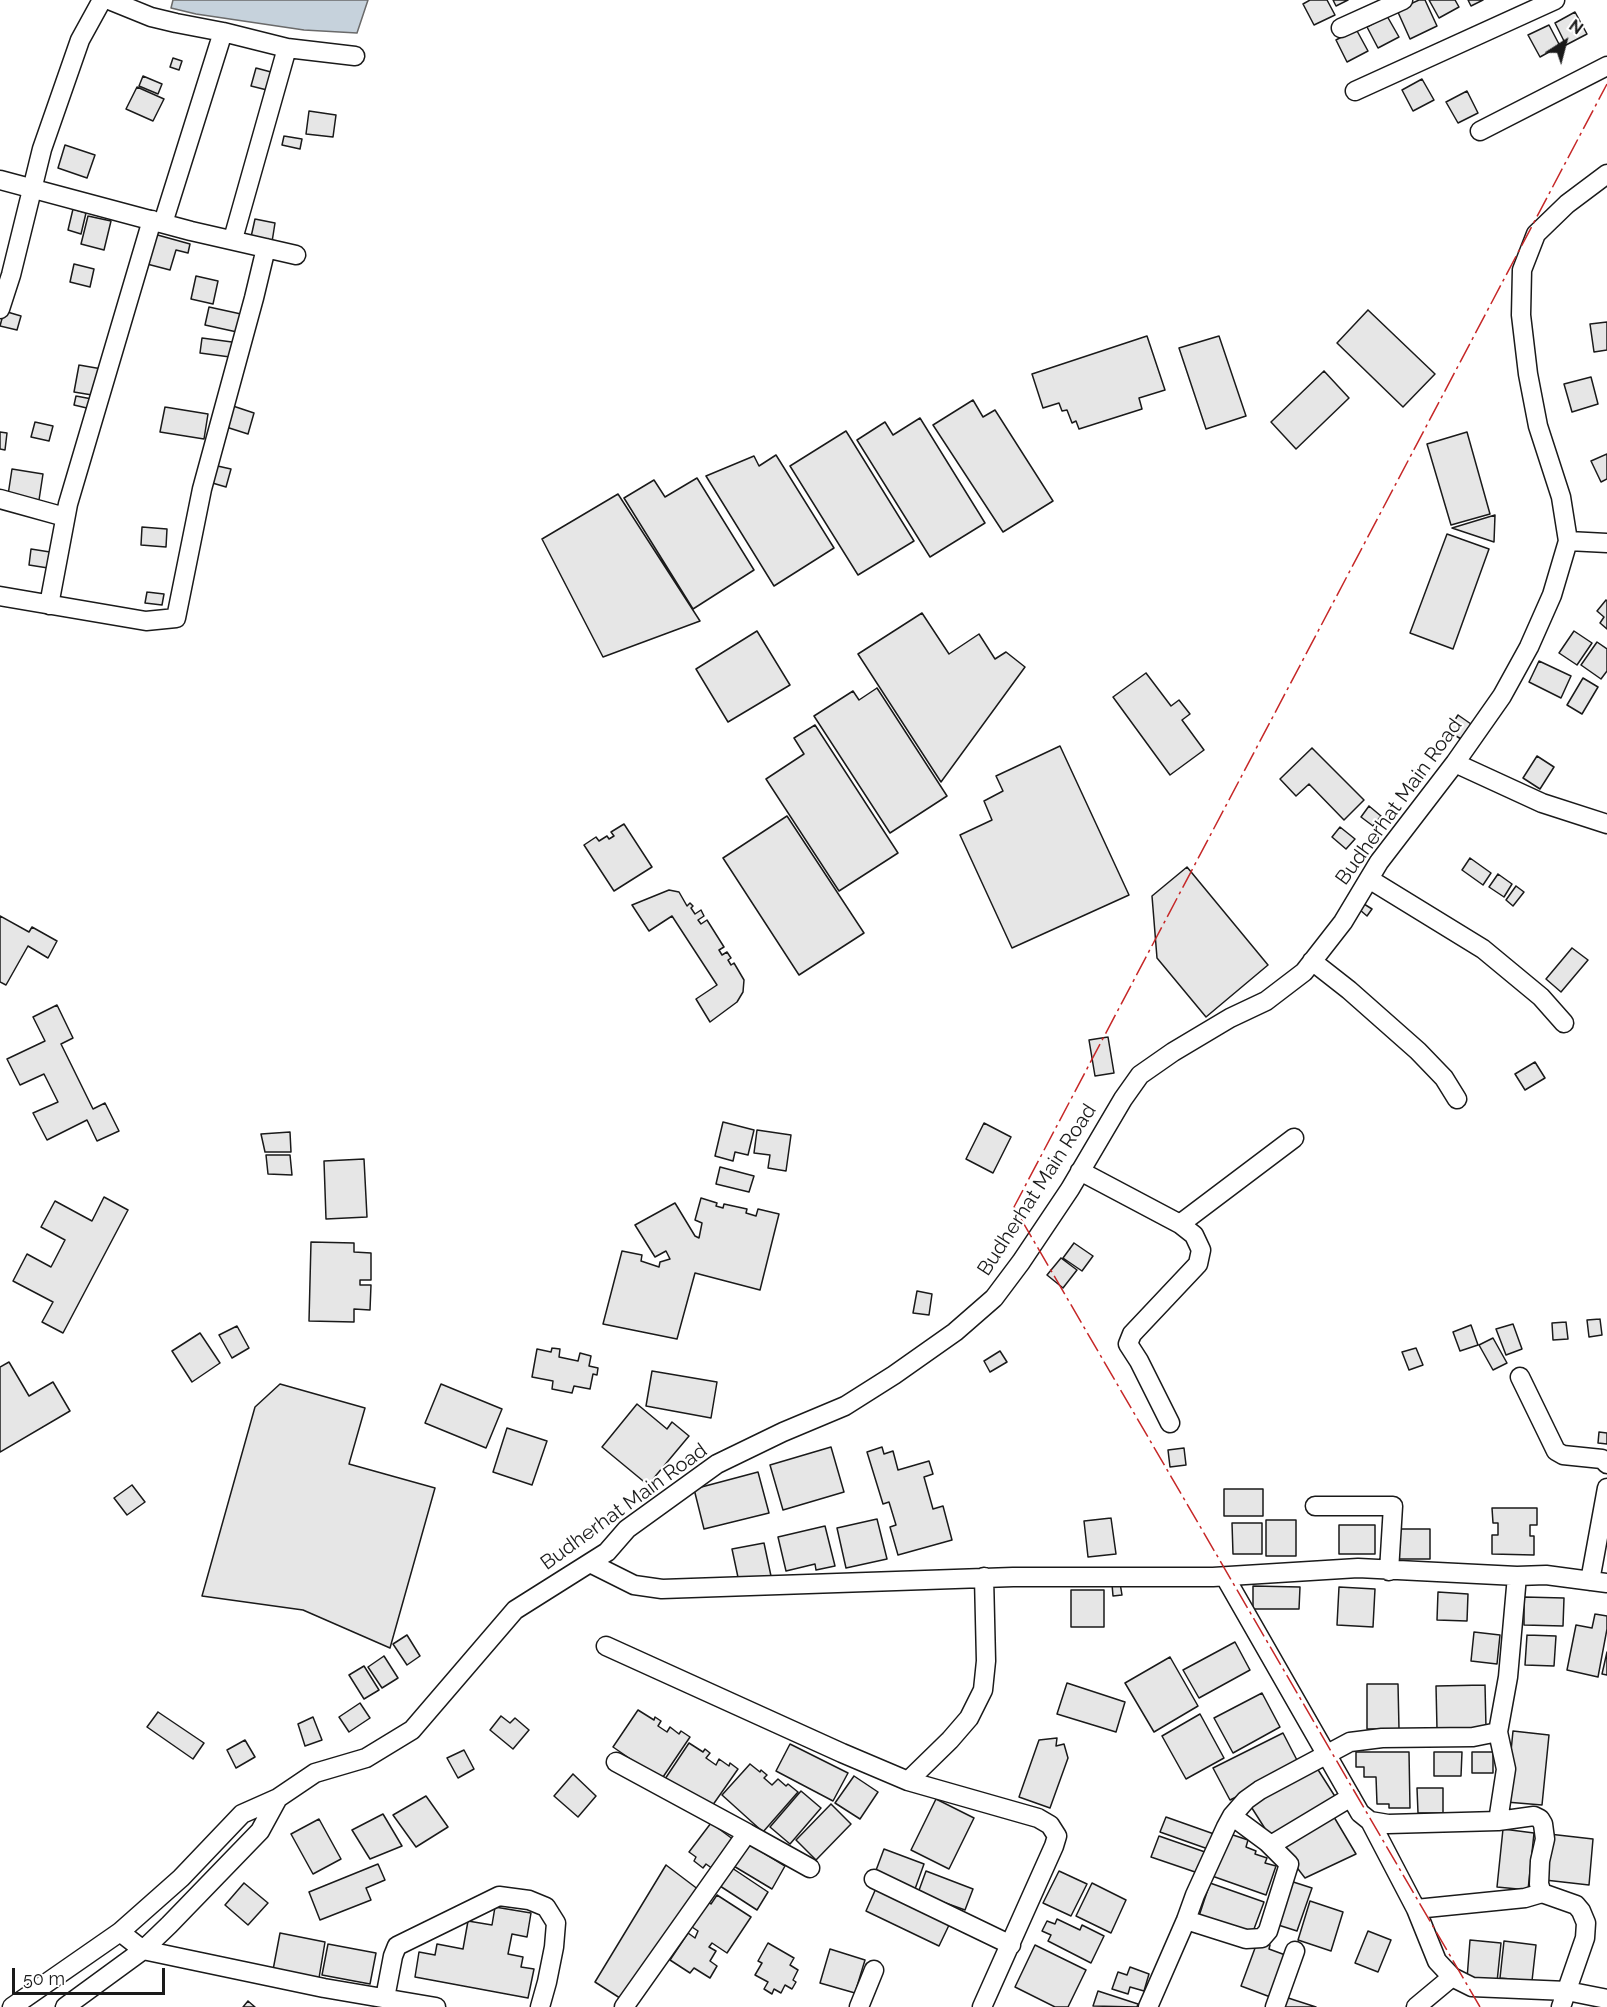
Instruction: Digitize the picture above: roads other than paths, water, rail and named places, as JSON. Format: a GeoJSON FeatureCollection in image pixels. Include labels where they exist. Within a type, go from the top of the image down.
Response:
{"type":"FeatureCollection","features":[{"type":"Feature","properties":{"kind":"street"},"geometry":{"type":"LineString","coordinates":[[0,309],[11,275],[42,149],[80,40],[102,0]]}},
{"type":"Feature","properties":{"kind":"street"},"geometry":{"type":"LineString","coordinates":[[109,0],[151,17],[287,48],[355,56]]}},
{"type":"Feature","properties":{"kind":"street"},"geometry":{"type":"LineString","coordinates":[[151,17],[158,0]]}},
{"type":"Feature","properties":{"kind":"street"},"geometry":{"type":"LineString","coordinates":[[1341,28],[1403,0]]}},
{"type":"Feature","properties":{"kind":"street"},"geometry":{"type":"LineString","coordinates":[[1355,91],[1555,0]]}},
{"type":"Feature","properties":{"kind":"street"},"geometry":{"type":"LineString","coordinates":[[49,605],[65,517],[158,221],[223,32]]}},
{"type":"Feature","properties":{"kind":"street"},"geometry":{"type":"LineString","coordinates":[[233,239],[287,48]]}},
{"type":"Feature","properties":{"kind":"street"},"geometry":{"type":"LineString","coordinates":[[1480,131],[1607,66]]}},
{"type":"Feature","properties":{"kind":"street","name":"Budherhat Main Road"},"geometry":{"type":"LineString","coordinates":[[65,2007],[143,1950],[260,1832],[278,1798],[315,1773],[366,1758],[412,1730],[515,1610],[607,1552],[627,1529],[717,1464],[783,1432],[845,1406],[894,1376],[955,1332],[994,1298],[1021,1262],[1140,1075],[1230,1018],[1266,1001],[1304,972],[1343,922],[1379,862],[1455,763],[1502,696],[1529,647],[1551,595],[1568,541],[1561,496],[1538,426],[1528,374],[1521,315],[1522,270],[1536,234],[1567,204],[1607,174]]}},
{"type":"Feature","properties":{"kind":"street"},"geometry":{"type":"LineString","coordinates":[[0,180],[191,231],[296,255]]}},
{"type":"Feature","properties":{"kind":"street"},"geometry":{"type":"LineString","coordinates":[[0,596],[146,621],[176,618],[202,489],[266,248]]}},
{"type":"Feature","properties":{"kind":"street"},"geometry":{"type":"LineString","coordinates":[[0,499],[65,517]]}},
{"type":"Feature","properties":{"kind":"street"},"geometry":{"type":"LineString","coordinates":[[1568,541],[1607,543]]}},
{"type":"Feature","properties":{"kind":"street"},"geometry":{"type":"LineString","coordinates":[[1455,763],[1542,803],[1607,824]]}},
{"type":"Feature","properties":{"kind":"street"},"geometry":{"type":"LineString","coordinates":[[1369,879],[1483,949],[1541,997],[1564,1023]]}},
{"type":"Feature","properties":{"kind":"street"},"geometry":{"type":"LineString","coordinates":[[1312,961],[1349,990],[1418,1051],[1444,1078],[1458,1099]]}},
{"type":"Feature","properties":{"kind":"street"},"geometry":{"type":"LineString","coordinates":[[1180,1224],[1294,1138]]}},
{"type":"Feature","properties":{"kind":"street"},"geometry":{"type":"LineString","coordinates":[[1080,1171],[1180,1224],[1194,1236],[1201,1250],[1198,1264],[1132,1334],[1128,1344],[1170,1423]]}},
{"type":"Feature","properties":{"kind":"street"},"geometry":{"type":"LineString","coordinates":[[1520,1377],[1556,1451],[1563,1455],[1602,1459],[1607,1464]]}},
{"type":"Feature","properties":{"kind":"street"},"geometry":{"type":"LineString","coordinates":[[590,1563],[634,1585],[662,1589],[984,1577],[1225,1577],[1358,1568],[1517,1576],[1545,1575],[1598,1582],[1607,1488]]}},
{"type":"Feature","properties":{"kind":"street"},"geometry":{"type":"LineString","coordinates":[[1315,1506],[1393,1506],[1389,1571]]}},
{"type":"Feature","properties":{"kind":"street"},"geometry":{"type":"LineString","coordinates":[[1498,1821],[1506,1769],[1498,1732],[1508,1677],[1517,1576]]}},
{"type":"Feature","properties":{"kind":"street"},"geometry":{"type":"LineString","coordinates":[[908,1781],[969,1718],[983,1690],[986,1660],[984,1577]]}},
{"type":"Feature","properties":{"kind":"street"},"geometry":{"type":"LineString","coordinates":[[1225,1577],[1360,1813],[1370,1821],[1416,1909],[1437,1961],[1452,1977],[1473,1987],[1564,1999],[1607,1999]]}},
{"type":"Feature","properties":{"kind":"street"},"geometry":{"type":"LineString","coordinates":[[606,1646],[908,1781],[1038,1818],[1050,1825],[1057,1836],[1054,1846],[982,2007]]}},
{"type":"Feature","properties":{"kind":"street"},"geometry":{"type":"LineString","coordinates":[[1148,2007],[1195,1895],[1232,1816],[1246,1800],[1326,1753],[1350,1742],[1382,1738],[1473,1737],[1498,1732]]}},
{"type":"Feature","properties":{"kind":"street"},"geometry":{"type":"LineString","coordinates":[[616,1762],[810,1868]]}},
{"type":"Feature","properties":{"kind":"street"},"geometry":{"type":"LineString","coordinates":[[1271,1845],[1351,1797]]}},
{"type":"Feature","properties":{"kind":"street"},"geometry":{"type":"LineString","coordinates":[[12,2007],[120,1932],[181,1878],[242,1814],[278,1798]]}},
{"type":"Feature","properties":{"kind":"street"},"geometry":{"type":"LineString","coordinates":[[242,1814],[260,1832]]}},
{"type":"Feature","properties":{"kind":"street"},"geometry":{"type":"LineString","coordinates":[[1186,1920],[1246,1939],[1262,1938],[1268,1931],[1289,1864],[1271,1845],[1232,1816]]}},
{"type":"Feature","properties":{"kind":"street"},"geometry":{"type":"LineString","coordinates":[[1370,1821],[1388,1824],[1498,1821],[1534,1816],[1543,1824],[1545,1839],[1540,1861],[1539,1884],[1542,1893]]}},
{"type":"Feature","properties":{"kind":"street"},"geometry":{"type":"LineString","coordinates":[[624,2007],[747,1833]]}},
{"type":"Feature","properties":{"kind":"street"},"geometry":{"type":"LineString","coordinates":[[874,1879],[1011,1945]]}},
{"type":"Feature","properties":{"kind":"street"},"geometry":{"type":"LineString","coordinates":[[1416,1909],[1525,1898],[1542,1893],[1576,1905],[1586,1923],[1585,1938],[1564,1999]]}},
{"type":"Feature","properties":{"kind":"street"},"geometry":{"type":"LineString","coordinates":[[385,1998],[393,1956],[398,1947],[499,1896],[529,1900],[546,1907],[556,1923],[552,1959],[540,2007]]}},
{"type":"Feature","properties":{"kind":"street"},"geometry":{"type":"LineString","coordinates":[[120,1932],[143,1950],[324,1988],[436,2007]]}},
{"type":"Feature","properties":{"kind":"street"},"geometry":{"type":"LineString","coordinates":[[1275,2007],[1295,1951]]}},
{"type":"Feature","properties":{"kind":"street"},"geometry":{"type":"LineString","coordinates":[[859,2007],[874,1970]]}},
{"type":"Feature","properties":{"kind":"street"},"geometry":{"type":"LineString","coordinates":[[1416,2007],[1452,1977]]}}]}
